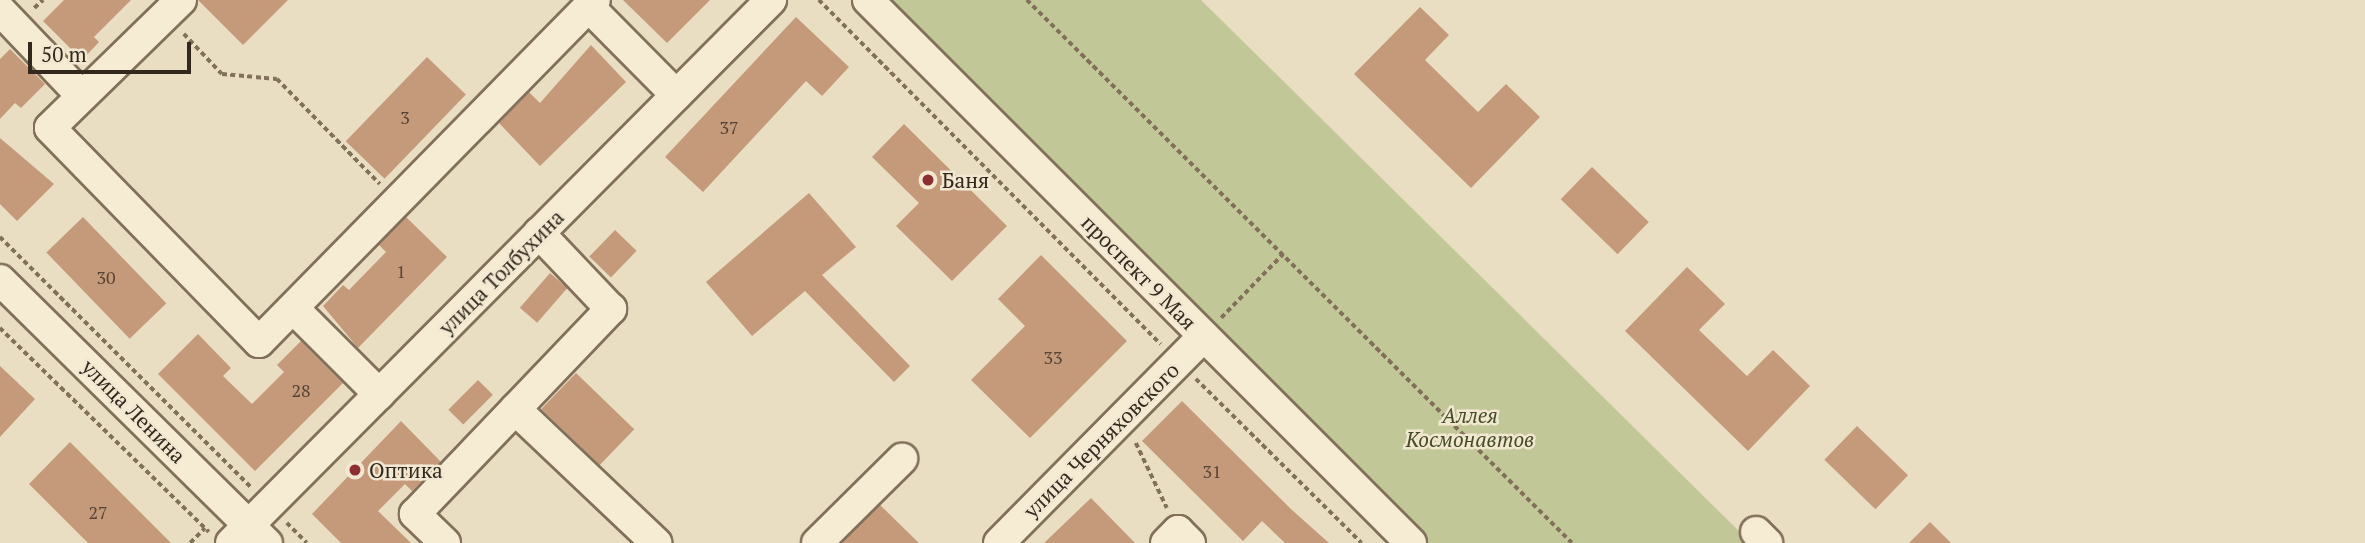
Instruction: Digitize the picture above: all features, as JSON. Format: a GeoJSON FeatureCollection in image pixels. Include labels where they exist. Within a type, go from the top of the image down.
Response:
{"type":"FeatureCollection","features":[{"type":"Feature","properties":{"kind":"street"},"geometry":{"type":"LineString","coordinates":[[0,4],[4,0]]}},
{"type":"Feature","properties":{"kind":"street","name":"улица Толбухина"},"geometry":{"type":"LineString","coordinates":[[246,530],[771,0]]}},
{"type":"Feature","properties":{"kind":"street","name":"проспект 9 Мая"},"geometry":{"type":"LineString","coordinates":[[868,0],[1411,543]]}},
{"type":"Feature","properties":{"kind":"street"},"geometry":{"type":"LineString","coordinates":[[173,7],[50,128],[259,342],[592,3],[676,95]]}},
{"type":"Feature","properties":{"kind":"street"},"geometry":{"type":"LineString","coordinates":[[0,10],[82,96]]}},
{"type":"Feature","properties":{"kind":"street"},"geometry":{"type":"LineString","coordinates":[[445,543],[415,514],[611,309],[539,233]]}},
{"type":"Feature","properties":{"kind":"street","name":"улица Ленина"},"geometry":{"type":"LineString","coordinates":[[0,280],[246,530]]}},
{"type":"Feature","properties":{"kind":"street"},"geometry":{"type":"LineString","coordinates":[[293,308],[379,394]]}},
{"type":"Feature","properties":{"kind":"street","name":"улица Черняховского"},"geometry":{"type":"LineString","coordinates":[[999,543],[1204,336]]}},
{"type":"Feature","properties":{"kind":"street"},"geometry":{"type":"LineString","coordinates":[[515,410],[656,543]]}},
{"type":"Feature","properties":{"kind":"street"},"geometry":{"type":"LineString","coordinates":[[817,543],[902,459]]}},
{"type":"Feature","properties":{"kind":"path"},"geometry":{"type":"LineString","coordinates":[[819,0],[1178,362],[1362,543]]}},
{"type":"Feature","properties":{"kind":"path"},"geometry":{"type":"LineString","coordinates":[[1027,0],[1572,543]]}},
{"type":"Feature","properties":{"kind":"path"},"geometry":{"type":"LineString","coordinates":[[173,7],[222,74],[277,79],[398,202]]}},
{"type":"Feature","properties":{"kind":"path"},"geometry":{"type":"LineString","coordinates":[[0,237],[246,530]]}},
{"type":"Feature","properties":{"kind":"path"},"geometry":{"type":"LineString","coordinates":[[1204,336],[1283,254]]}},
{"type":"Feature","properties":{"kind":"path"},"geometry":{"type":"LineString","coordinates":[[0,328],[205,528],[246,530],[307,543]]}},
{"type":"Feature","properties":{"kind":"path"},"geometry":{"type":"LineString","coordinates":[[1124,417],[1178,539]]}},
{"type":"Feature","properties":{"kind":"path"},"geometry":{"type":"LineString","coordinates":[[190,543],[205,528]]}},
{"type":"Feature","properties":{"kind":"green space","name":"Аллея Космонавтов"},"geometry":{"type":"Polygon","coordinates":[[[881,0],[1201,0],[1751,543],[1424,543],[881,0]]]}},
{"type":"Feature","properties":{"kind":"building"},"geometry":{"type":"Polygon","coordinates":[[[64,0],[131,0],[94,37],[99,42],[82,60],[43,21],[64,0]]]}},
{"type":"Feature","properties":{"kind":"building"},"geometry":{"type":"Polygon","coordinates":[[[198,0],[288,0],[243,45],[198,0]]]}},
{"type":"Feature","properties":{"kind":"building"},"geometry":{"type":"Polygon","coordinates":[[[623,0],[710,0],[667,43],[623,0]]]}},
{"type":"Feature","properties":{"kind":"building"},"geometry":{"type":"Polygon","coordinates":[[[1420,7],[1449,35],[1425,60],[1478,112],[1506,84],[1540,117],[1471,188],[1354,74],[1420,7]]]}},
{"type":"Feature","properties":{"kind":"building"},"geometry":{"type":"Polygon","coordinates":[[[796,17],[849,67],[822,96],[806,81],[703,192],[665,157],[796,17]]]}},
{"type":"Feature","properties":{"kind":"building"},"geometry":{"type":"Polygon","coordinates":[[[591,45],[626,82],[540,166],[499,123],[529,92],[540,103],[591,45]]]}},
{"type":"Feature","properties":{"kind":"building"},"geometry":{"type":"Polygon","coordinates":[[[10,49],[45,84],[21,108],[15,103],[0,119],[0,59],[10,49]]]}},
{"type":"Feature","properties":{"kind":"building"},"geometry":{"type":"Polygon","coordinates":[[[427,57],[466,95],[385,179],[346,141],[427,57]]]}},
{"type":"Feature","properties":{"kind":"building","name":"Баня"},"geometry":{"type":"Polygon","coordinates":[[[904,124],[1007,226],[952,281],[896,226],[919,203],[872,157],[904,124]]]}},
{"type":"Feature","properties":{"kind":"building"},"geometry":{"type":"Polygon","coordinates":[[[0,138],[54,184],[17,221],[0,204],[0,138]]]}},
{"type":"Feature","properties":{"kind":"building"},"geometry":{"type":"Polygon","coordinates":[[[1592,167],[1649,222],[1618,254],[1561,199],[1592,167]]]}},
{"type":"Feature","properties":{"kind":"building"},"geometry":{"type":"Polygon","coordinates":[[[809,193],[856,247],[822,275],[910,366],[894,382],[805,291],[752,336],[706,282],[809,193]]]}},
{"type":"Feature","properties":{"kind":"building"},"geometry":{"type":"Polygon","coordinates":[[[83,217],[166,303],[130,339],[46,252],[83,217]]]}},
{"type":"Feature","properties":{"kind":"building"},"geometry":{"type":"Polygon","coordinates":[[[406,217],[447,257],[358,348],[323,306],[343,285],[349,290],[386,252],[379,245],[406,217]]]}},
{"type":"Feature","properties":{"kind":"building"},"geometry":{"type":"Polygon","coordinates":[[[615,230],[637,251],[611,277],[589,257],[615,230]]]}},
{"type":"Feature","properties":{"kind":"building"},"geometry":{"type":"Polygon","coordinates":[[[1041,255],[1127,341],[1030,438],[971,380],[1025,326],[998,299],[1041,255]]]}},
{"type":"Feature","properties":{"kind":"building"},"geometry":{"type":"Polygon","coordinates":[[[1687,267],[1725,304],[1699,330],[1747,376],[1773,350],[1810,386],[1748,451],[1625,331],[1687,267]]]}},
{"type":"Feature","properties":{"kind":"building"},"geometry":{"type":"Polygon","coordinates":[[[550,273],[567,288],[537,323],[520,308],[550,273]]]}},
{"type":"Feature","properties":{"kind":"building"},"geometry":{"type":"Polygon","coordinates":[[[198,334],[231,368],[223,376],[252,404],[284,372],[277,365],[301,341],[343,383],[255,471],[158,374],[198,334]]]}},
{"type":"Feature","properties":{"kind":"building"},"geometry":{"type":"Polygon","coordinates":[[[0,366],[35,399],[0,437],[0,366]]]}},
{"type":"Feature","properties":{"kind":"building"},"geometry":{"type":"Polygon","coordinates":[[[576,373],[634,429],[600,465],[541,409],[576,373]]]}},
{"type":"Feature","properties":{"kind":"building"},"geometry":{"type":"Polygon","coordinates":[[[478,380],[493,395],[463,425],[448,410],[478,380]]]}},
{"type":"Feature","properties":{"kind":"building"},"geometry":{"type":"Polygon","coordinates":[[[1182,401],[1329,543],[1285,543],[1262,521],[1243,541],[1142,441],[1182,401]]]}},
{"type":"Feature","properties":{"kind":"building"},"geometry":{"type":"Polygon","coordinates":[[[401,421],[441,462],[412,491],[405,484],[378,511],[411,543],[341,543],[312,514],[401,421]]]}},
{"type":"Feature","properties":{"kind":"building"},"geometry":{"type":"Polygon","coordinates":[[[1857,426],[1908,475],[1875,509],[1824,460],[1857,426]]]}},
{"type":"Feature","properties":{"kind":"building"},"geometry":{"type":"Polygon","coordinates":[[[70,442],[171,543],[88,543],[29,484],[70,442]]]}},
{"type":"Feature","properties":{"kind":"building"},"geometry":{"type":"Polygon","coordinates":[[[1091,498],[1135,543],[1044,543],[1091,498]]]}},
{"type":"Feature","properties":{"kind":"building"},"geometry":{"type":"Polygon","coordinates":[[[880,505],[919,543],[842,543],[880,505]]]}},
{"type":"Feature","properties":{"kind":"building"},"geometry":{"type":"Polygon","coordinates":[[[1930,522],[1951,543],[1909,543],[1930,522]]]}},
{"type":"Feature","properties":{"kind":"place","name":"Баня"},"geometry":{"type":"Point","coordinates":[928,180]}},
{"type":"Feature","properties":{"kind":"place","name":"Оптика"},"geometry":{"type":"Point","coordinates":[355,470]}}]}
